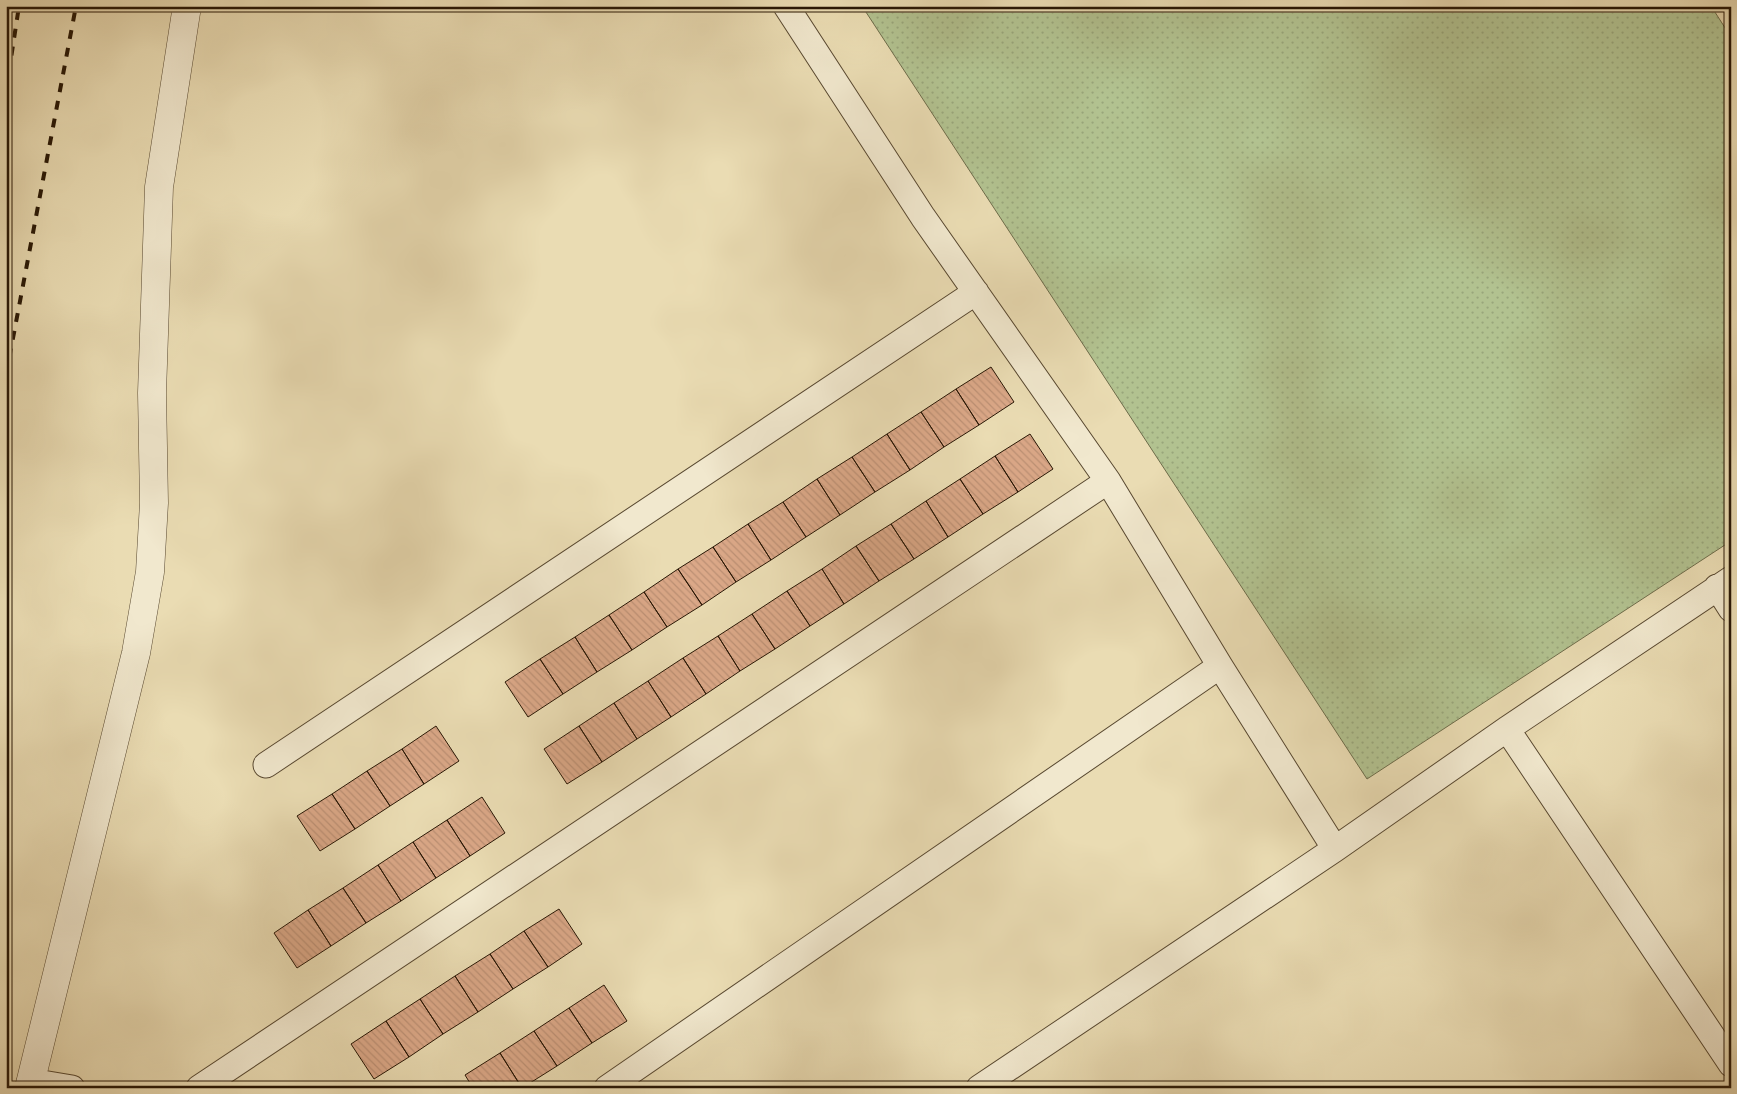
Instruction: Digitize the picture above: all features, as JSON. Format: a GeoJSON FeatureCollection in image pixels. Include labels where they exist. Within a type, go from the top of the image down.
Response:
{"type":"FeatureCollection","features":[{"type":"Feature","properties":{"kind":"street"},"geometry":{"type":"LineString","coordinates":[[72,1088],[29,1084],[136,653],[150,572],[154,503],[152,393],[159,186],[187,6]]}},
{"type":"Feature","properties":{"kind":"street"},"geometry":{"type":"LineString","coordinates":[[786,6],[923,217],[1108,481],[1220,666],[1335,849]]}},
{"type":"Feature","properties":{"kind":"street"},"geometry":{"type":"LineString","coordinates":[[266,765],[976,292]]}},
{"type":"Feature","properties":{"kind":"street"},"geometry":{"type":"LineString","coordinates":[[199,1088],[1108,481]]}},
{"type":"Feature","properties":{"kind":"street"},"geometry":{"type":"LineString","coordinates":[[979,1088],[1335,849],[1507,729],[1724,583],[1731,609]]}},
{"type":"Feature","properties":{"kind":"street"},"geometry":{"type":"LineString","coordinates":[[607,1088],[1220,666]]}},
{"type":"Feature","properties":{"kind":"street"},"geometry":{"type":"LineString","coordinates":[[1507,729],[1731,1064]]}},
{"type":"Feature","properties":{"kind":"green space"},"geometry":{"type":"Polygon","coordinates":[[[862,6],[1711,6],[1731,37],[1731,541],[1367,779],[862,6]]]}},
{"type":"Feature","properties":{"kind":"building"},"geometry":{"type":"Polygon","coordinates":[[[991,367],[1014,402],[979,425],[956,389],[991,367]]]}},
{"type":"Feature","properties":{"kind":"building"},"geometry":{"type":"Polygon","coordinates":[[[956,389],[979,425],[944,447],[921,412],[956,389]]]}},
{"type":"Feature","properties":{"kind":"building"},"geometry":{"type":"Polygon","coordinates":[[[921,412],[944,447],[910,470],[887,434],[921,412]]]}},
{"type":"Feature","properties":{"kind":"building"},"geometry":{"type":"Polygon","coordinates":[[[887,434],[910,470],[875,492],[852,457],[887,434]]]}},
{"type":"Feature","properties":{"kind":"building"},"geometry":{"type":"Polygon","coordinates":[[[1030,434],[1053,469],[1018,492],[995,456],[1030,434]]]}},
{"type":"Feature","properties":{"kind":"building"},"geometry":{"type":"Polygon","coordinates":[[[995,456],[1018,492],[983,514],[960,479],[995,456]]]}},
{"type":"Feature","properties":{"kind":"building"},"geometry":{"type":"Polygon","coordinates":[[[852,457],[875,492],[840,515],[817,479],[852,457]]]}},
{"type":"Feature","properties":{"kind":"building"},"geometry":{"type":"Polygon","coordinates":[[[817,479],[840,515],[806,537],[783,502],[817,479]]]}},
{"type":"Feature","properties":{"kind":"building"},"geometry":{"type":"Polygon","coordinates":[[[960,479],[983,514],[948,537],[926,501],[960,479]]]}},
{"type":"Feature","properties":{"kind":"building"},"geometry":{"type":"Polygon","coordinates":[[[926,501],[948,537],[914,559],[891,524],[926,501]]]}},
{"type":"Feature","properties":{"kind":"building"},"geometry":{"type":"Polygon","coordinates":[[[783,502],[806,537],[771,560],[748,524],[783,502]]]}},
{"type":"Feature","properties":{"kind":"building"},"geometry":{"type":"Polygon","coordinates":[[[748,524],[771,560],[736,582],[713,547],[748,524]]]}},
{"type":"Feature","properties":{"kind":"building"},"geometry":{"type":"Polygon","coordinates":[[[891,524],[914,559],[879,581],[856,546],[891,524]]]}},
{"type":"Feature","properties":{"kind":"building"},"geometry":{"type":"Polygon","coordinates":[[[856,546],[879,581],[844,604],[822,569],[856,546]]]}},
{"type":"Feature","properties":{"kind":"building"},"geometry":{"type":"Polygon","coordinates":[[[713,547],[736,582],[702,605],[678,569],[713,547]]]}},
{"type":"Feature","properties":{"kind":"building"},"geometry":{"type":"Polygon","coordinates":[[[678,569],[702,605],[667,627],[644,592],[678,569]]]}},
{"type":"Feature","properties":{"kind":"building"},"geometry":{"type":"Polygon","coordinates":[[[822,569],[844,604],[810,626],[787,591],[822,569]]]}},
{"type":"Feature","properties":{"kind":"building"},"geometry":{"type":"Polygon","coordinates":[[[787,591],[810,626],[775,649],[752,614],[787,591]]]}},
{"type":"Feature","properties":{"kind":"building"},"geometry":{"type":"Polygon","coordinates":[[[644,592],[667,627],[632,650],[609,615],[644,592]]]}},
{"type":"Feature","properties":{"kind":"building"},"geometry":{"type":"Polygon","coordinates":[[[752,614],[775,649],[740,671],[718,636],[752,614]]]}},
{"type":"Feature","properties":{"kind":"building"},"geometry":{"type":"Polygon","coordinates":[[[609,615],[632,650],[597,672],[575,637],[609,615]]]}},
{"type":"Feature","properties":{"kind":"building"},"geometry":{"type":"Polygon","coordinates":[[[718,636],[740,671],[706,694],[683,658],[718,636]]]}},
{"type":"Feature","properties":{"kind":"building"},"geometry":{"type":"Polygon","coordinates":[[[575,637],[597,672],[563,694],[540,659],[575,637]]]}},
{"type":"Feature","properties":{"kind":"building"},"geometry":{"type":"Polygon","coordinates":[[[683,658],[706,694],[671,717],[648,681],[683,658]]]}},
{"type":"Feature","properties":{"kind":"building"},"geometry":{"type":"Polygon","coordinates":[[[540,659],[563,694],[528,717],[505,682],[540,659]]]}},
{"type":"Feature","properties":{"kind":"building"},"geometry":{"type":"Polygon","coordinates":[[[648,681],[671,717],[637,739],[614,703],[648,681]]]}},
{"type":"Feature","properties":{"kind":"building"},"geometry":{"type":"Polygon","coordinates":[[[614,703],[637,739],[602,762],[579,726],[614,703]]]}},
{"type":"Feature","properties":{"kind":"building"},"geometry":{"type":"Polygon","coordinates":[[[436,726],[459,761],[424,784],[402,749],[436,726]]]}},
{"type":"Feature","properties":{"kind":"building"},"geometry":{"type":"Polygon","coordinates":[[[579,726],[602,762],[567,784],[544,749],[579,726]]]}},
{"type":"Feature","properties":{"kind":"building"},"geometry":{"type":"Polygon","coordinates":[[[402,749],[424,784],[390,806],[367,771],[402,749]]]}},
{"type":"Feature","properties":{"kind":"building"},"geometry":{"type":"Polygon","coordinates":[[[367,771],[390,806],[355,829],[332,794],[367,771]]]}},
{"type":"Feature","properties":{"kind":"building"},"geometry":{"type":"Polygon","coordinates":[[[332,794],[355,829],[320,851],[297,816],[332,794]]]}},
{"type":"Feature","properties":{"kind":"building"},"geometry":{"type":"Polygon","coordinates":[[[482,797],[505,833],[470,856],[447,820],[482,797]]]}},
{"type":"Feature","properties":{"kind":"building"},"geometry":{"type":"Polygon","coordinates":[[[447,820],[470,856],[436,878],[413,842],[447,820]]]}},
{"type":"Feature","properties":{"kind":"building"},"geometry":{"type":"Polygon","coordinates":[[[413,842],[436,878],[401,901],[378,865],[413,842]]]}},
{"type":"Feature","properties":{"kind":"building"},"geometry":{"type":"Polygon","coordinates":[[[378,865],[401,901],[366,923],[343,888],[378,865]]]}},
{"type":"Feature","properties":{"kind":"building"},"geometry":{"type":"Polygon","coordinates":[[[343,888],[366,923],[331,946],[308,910],[343,888]]]}},
{"type":"Feature","properties":{"kind":"building"},"geometry":{"type":"Polygon","coordinates":[[[559,909],[582,944],[548,967],[524,931],[559,909]]]}},
{"type":"Feature","properties":{"kind":"building"},"geometry":{"type":"Polygon","coordinates":[[[308,910],[331,946],[297,968],[274,933],[308,910]]]}},
{"type":"Feature","properties":{"kind":"building"},"geometry":{"type":"Polygon","coordinates":[[[524,931],[548,967],[513,989],[490,954],[524,931]]]}},
{"type":"Feature","properties":{"kind":"building"},"geometry":{"type":"Polygon","coordinates":[[[490,954],[513,989],[478,1012],[455,976],[490,954]]]}},
{"type":"Feature","properties":{"kind":"building"},"geometry":{"type":"Polygon","coordinates":[[[455,976],[478,1012],[443,1034],[420,999],[455,976]]]}},
{"type":"Feature","properties":{"kind":"building"},"geometry":{"type":"Polygon","coordinates":[[[604,985],[627,1021],[592,1043],[569,1008],[604,985]]]}},
{"type":"Feature","properties":{"kind":"building"},"geometry":{"type":"Polygon","coordinates":[[[420,999],[443,1034],[409,1057],[386,1021],[420,999]]]}},
{"type":"Feature","properties":{"kind":"building"},"geometry":{"type":"Polygon","coordinates":[[[569,1008],[592,1043],[557,1066],[534,1031],[569,1008]]]}},
{"type":"Feature","properties":{"kind":"building"},"geometry":{"type":"Polygon","coordinates":[[[386,1021],[409,1057],[374,1079],[351,1044],[386,1021]]]}},
{"type":"Feature","properties":{"kind":"building"},"geometry":{"type":"Polygon","coordinates":[[[534,1031],[557,1066],[522,1088],[500,1053],[534,1031]]]}},
{"type":"Feature","properties":{"kind":"building"},"geometry":{"type":"Polygon","coordinates":[[[500,1053],[522,1088],[473,1088],[465,1075],[500,1053]]]}},
{"type":"Feature","properties":{"kind":"railway"},"geometry":{"type":"LineString","coordinates":[[6,91],[19,6]]}},
{"type":"Feature","properties":{"kind":"railway"},"geometry":{"type":"LineString","coordinates":[[6,375],[76,6]]}}]}
